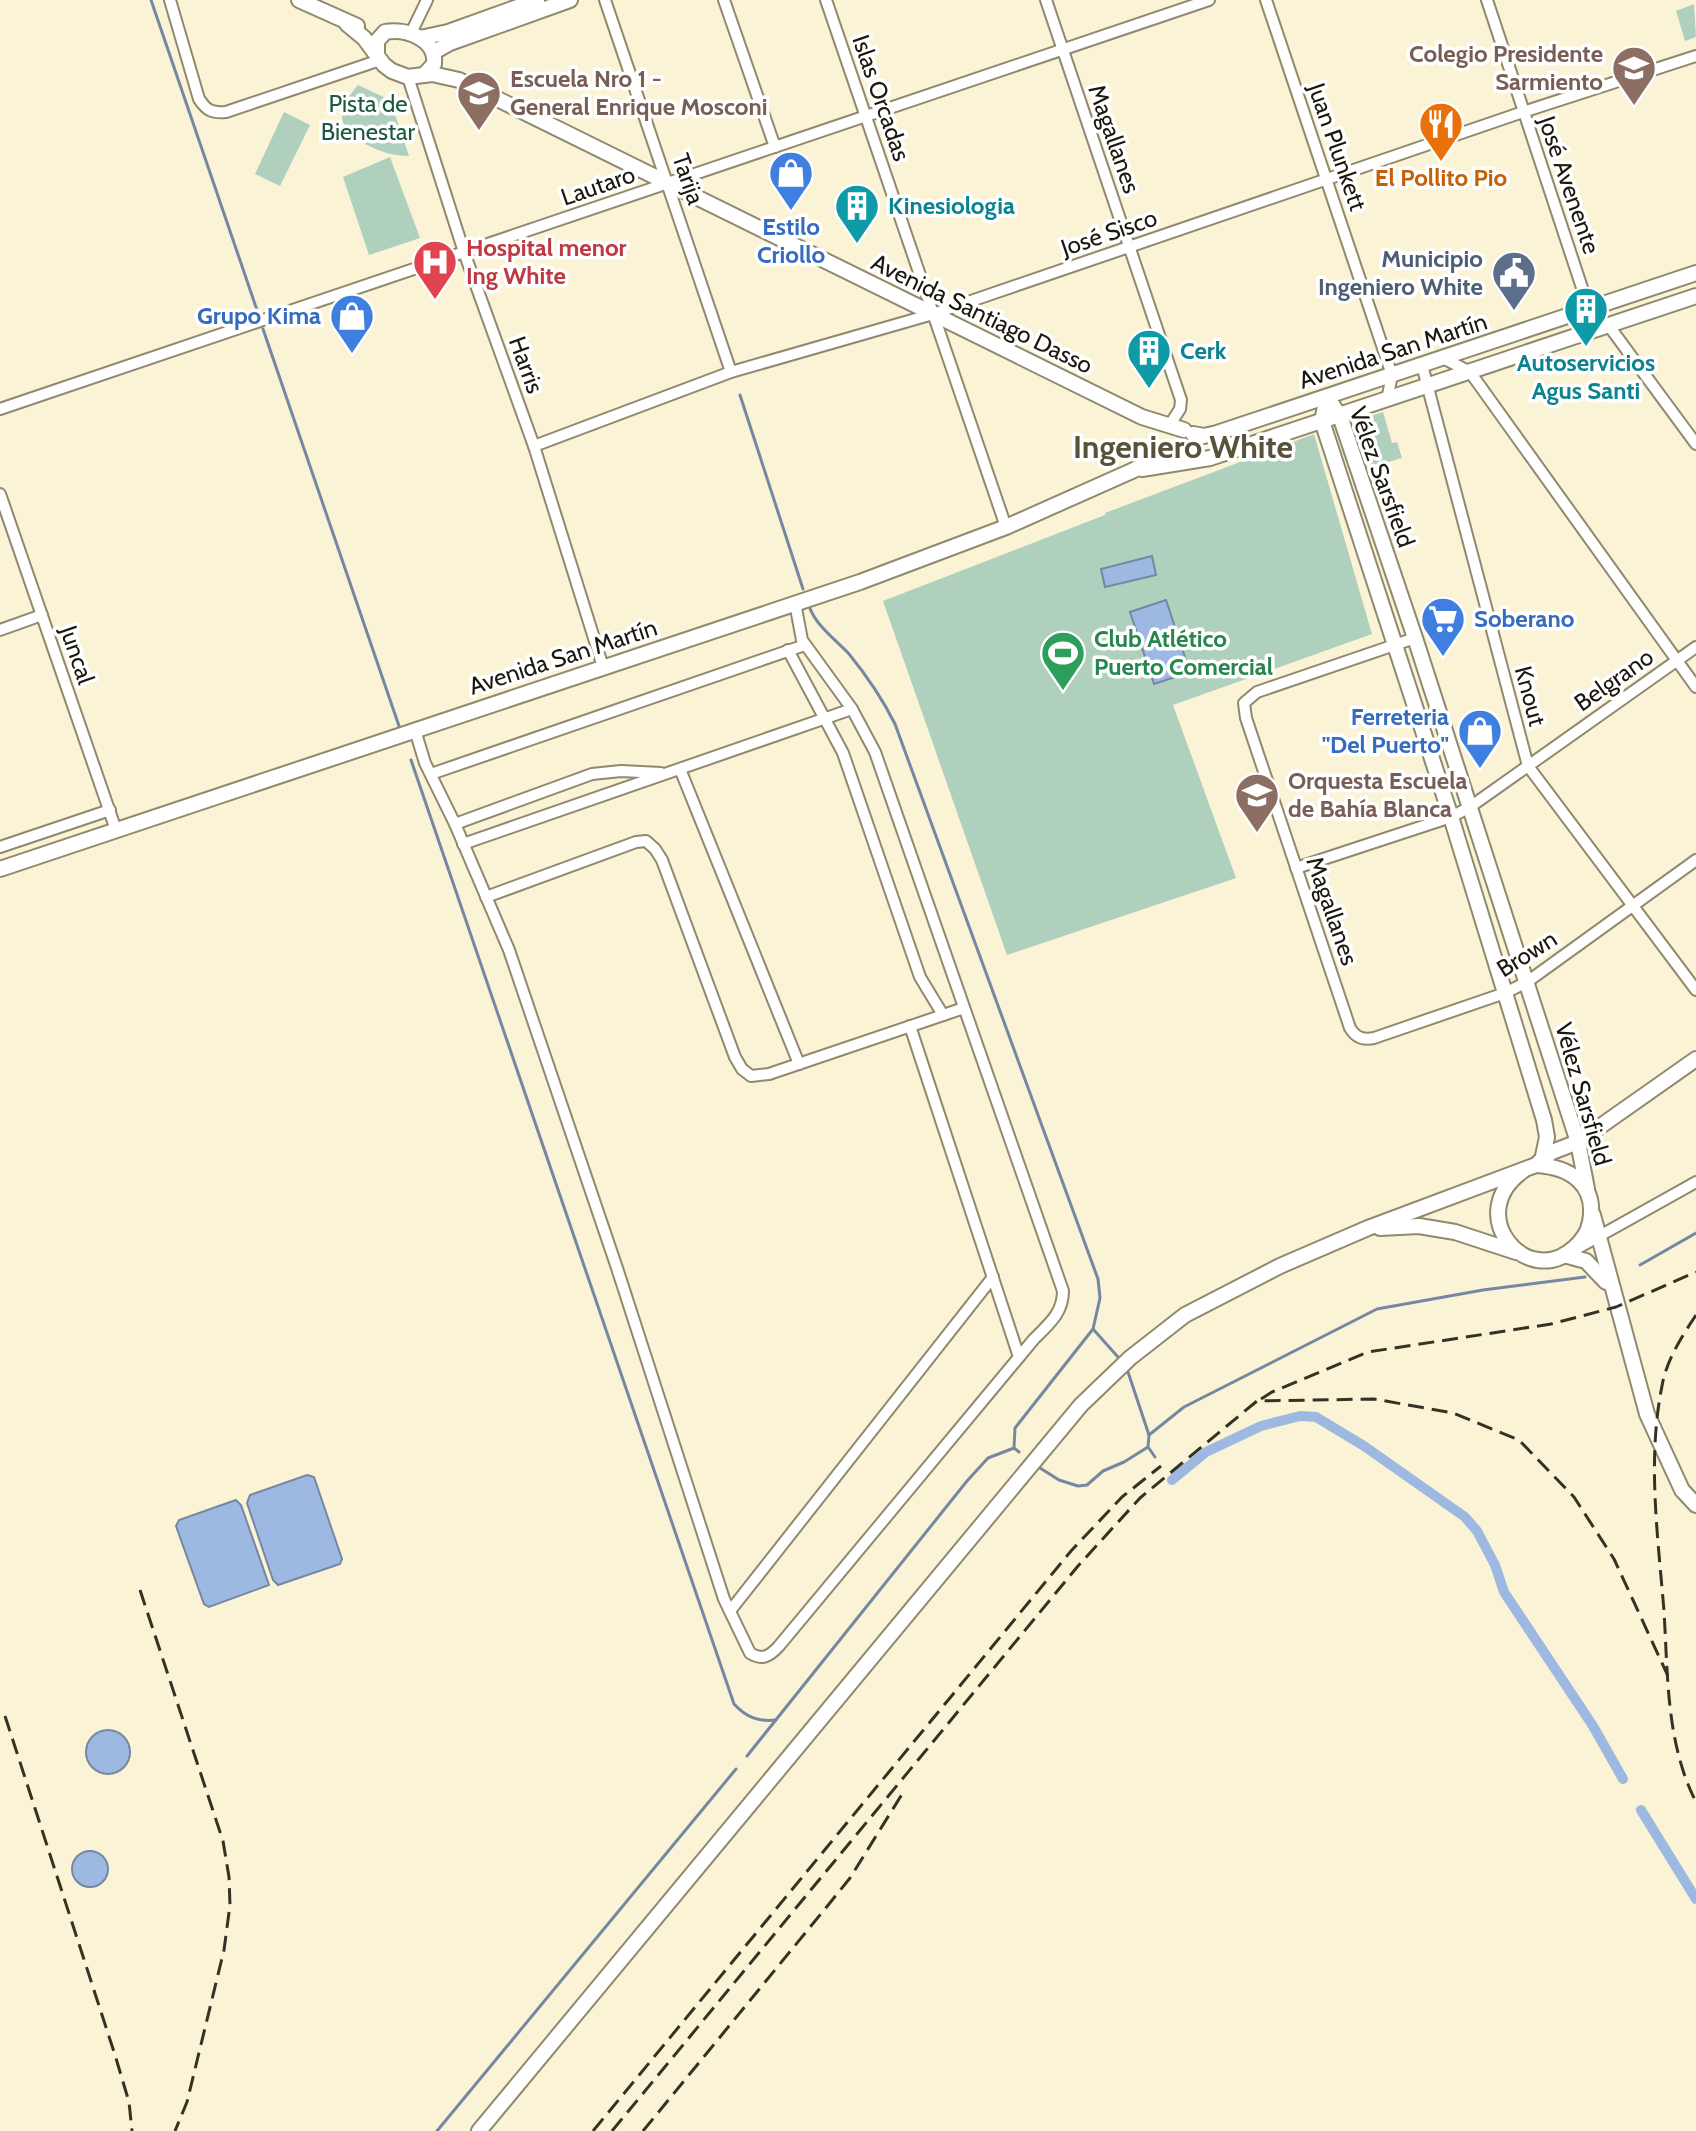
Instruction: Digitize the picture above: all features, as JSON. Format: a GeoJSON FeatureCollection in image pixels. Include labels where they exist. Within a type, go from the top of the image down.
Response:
{"type":"FeatureCollection","features":[{"type":"Feature","properties":{"kind":"main road"},"geometry":{"type":"LineString","coordinates":[[299,0],[347,24],[364,38],[392,71],[408,77]]}},
{"type":"Feature","properties":{"kind":"main road"},"geometry":{"type":"LineString","coordinates":[[347,24],[415,36],[448,32],[537,0]]}},
{"type":"Feature","properties":{"kind":"main road"},"geometry":{"type":"LineString","coordinates":[[424,75],[431,68],[434,55],[450,43],[570,0]]}},
{"type":"Feature","properties":{"kind":"main road"},"geometry":{"type":"LineString","coordinates":[[378,57],[377,41],[385,32]]}},
{"type":"Feature","properties":{"kind":"main road","name":"Avenida Santiago Dasso"},"geometry":{"type":"LineString","coordinates":[[415,36],[459,80]]}},
{"type":"Feature","properties":{"kind":"main road","name":"Avenida Santiago Dasso"},"geometry":{"type":"LineString","coordinates":[[408,77],[424,75],[459,80],[1142,417],[1182,430]]}},
{"type":"Feature","properties":{"kind":"main road","name":"Avenida San Martín"},"geometry":{"type":"LineString","coordinates":[[0,869],[795,603],[1006,527],[1134,470],[1166,449],[1171,435],[1182,430],[1210,435],[1696,273]]}},
{"type":"Feature","properties":{"kind":"main road","name":"Avenida San Martín"},"geometry":{"type":"LineString","coordinates":[[1134,470],[1210,458],[1696,296]]}},
{"type":"Feature","properties":{"kind":"main road","name":"Vélez Sarsfield"},"geometry":{"type":"LineString","coordinates":[[1327,397],[1340,416],[1415,638],[1578,1142],[1611,1289],[1647,1414],[1682,1490],[1696,1505]]}},
{"type":"Feature","properties":{"kind":"main road","name":"Vélez Sarsfield"},"geometry":{"type":"LineString","coordinates":[[1327,397],[1322,421],[1451,817],[1546,1128],[1534,1164]]}},
{"type":"Feature","properties":{"kind":"main road","name":"Avenida Santiago Dasso"},"geometry":{"type":"LineString","coordinates":[[1142,417],[1156,428],[1166,449]]}},
{"type":"Feature","properties":{"kind":"main road"},"geometry":{"type":"LineString","coordinates":[[1166,449],[1172,460],[1183,463],[1198,452],[1198,442],[1182,430]]}},
{"type":"Feature","properties":{"kind":"main road"},"geometry":{"type":"LineString","coordinates":[[479,2131],[1081,1405],[1130,1358],[1185,1315],[1280,1266],[1368,1228],[1534,1164],[1578,1142],[1696,1059]]}},
{"type":"Feature","properties":{"kind":"main road"},"geometry":{"type":"LineString","coordinates":[[1368,1228],[1419,1226],[1443,1230],[1519,1253],[1545,1260],[1567,1254],[1582,1242],[1589,1227],[1590,1203],[1581,1182],[1569,1172],[1555,1166],[1534,1164],[1512,1178],[1503,1189],[1497,1217],[1508,1243],[1519,1253]]}},
{"type":"Feature","properties":{"kind":"main road"},"geometry":{"type":"LineString","coordinates":[[1567,1254],[1586,1261],[1611,1289]]}},
{"type":"Feature","properties":{"kind":"street"},"geometry":{"type":"LineString","coordinates":[[170,0],[199,99],[213,113],[226,112],[378,57]]}},
{"type":"Feature","properties":{"kind":"street"},"geometry":{"type":"LineString","coordinates":[[415,36],[427,0]]}},
{"type":"Feature","properties":{"kind":"street","name":"Tarija"},"geometry":{"type":"LineString","coordinates":[[605,0],[731,372]]}},
{"type":"Feature","properties":{"kind":"street"},"geometry":{"type":"LineString","coordinates":[[724,0],[775,147]]}},
{"type":"Feature","properties":{"kind":"street","name":"Islas Orcadas"},"geometry":{"type":"LineString","coordinates":[[826,0],[1006,527]]}},
{"type":"Feature","properties":{"kind":"street","name":"Magallanes"},"geometry":{"type":"LineString","coordinates":[[1046,0],[1181,400],[1182,430]]}},
{"type":"Feature","properties":{"kind":"street","name":"Lautaro"},"geometry":{"type":"LineString","coordinates":[[0,409],[1209,0]]}},
{"type":"Feature","properties":{"kind":"street","name":"Juan Plunkett"},"geometry":{"type":"LineString","coordinates":[[1266,0],[1392,375],[1387,400]]}},
{"type":"Feature","properties":{"kind":"street","name":"José Avenente"},"geometry":{"type":"LineString","coordinates":[[1487,0],[1589,309]]}},
{"type":"Feature","properties":{"kind":"street","name":"José Sisco"},"geometry":{"type":"LineString","coordinates":[[534,446],[731,372],[933,314],[1696,56]]}},
{"type":"Feature","properties":{"kind":"street","name":"Harris"},"geometry":{"type":"LineString","coordinates":[[408,77],[464,252],[534,446],[603,667]]}},
{"type":"Feature","properties":{"kind":"street"},"geometry":{"type":"LineString","coordinates":[[1589,309],[1609,326],[1696,444]]}},
{"type":"Feature","properties":{"kind":"street"},"geometry":{"type":"LineString","coordinates":[[1443,358],[1470,372],[1696,687]]}},
{"type":"Feature","properties":{"kind":"street","name":"Knout"},"geometry":{"type":"LineString","coordinates":[[1422,365],[1528,766],[1696,990]]}},
{"type":"Feature","properties":{"kind":"street","name":"Juncal"},"geometry":{"type":"LineString","coordinates":[[0,494],[116,830]]}},
{"type":"Feature","properties":{"kind":"street"},"geometry":{"type":"LineString","coordinates":[[415,730],[529,1005],[730,1611],[750,1653],[757,1658],[773,1653],[1060,1310],[1063,1291],[875,752],[852,709],[802,640],[795,603]]}},
{"type":"Feature","properties":{"kind":"street"},"geometry":{"type":"LineString","coordinates":[[0,630],[42,615]]}},
{"type":"Feature","properties":{"kind":"street"},"geometry":{"type":"LineString","coordinates":[[1395,645],[1415,638]]}},
{"type":"Feature","properties":{"kind":"street"},"geometry":{"type":"LineString","coordinates":[[431,774],[805,645]]}},
{"type":"Feature","properties":{"kind":"street","name":"Magallanes"},"geometry":{"type":"LineString","coordinates":[[1358,1037],[1350,1028],[1246,718],[1244,703],[1257,692],[1395,645]]}},
{"type":"Feature","properties":{"kind":"street","name":"Belgrano"},"geometry":{"type":"LineString","coordinates":[[1296,868],[1451,817],[1470,807],[1696,647]]}},
{"type":"Feature","properties":{"kind":"street"},"geometry":{"type":"LineString","coordinates":[[788,650],[843,753],[920,977],[943,1015]]}},
{"type":"Feature","properties":{"kind":"street"},"geometry":{"type":"LineString","coordinates":[[463,844],[852,709]]}},
{"type":"Feature","properties":{"kind":"street"},"geometry":{"type":"LineString","coordinates":[[680,769],[799,1064]]}},
{"type":"Feature","properties":{"kind":"street"},"geometry":{"type":"LineString","coordinates":[[455,824],[592,774],[621,771],[667,773]]}},
{"type":"Feature","properties":{"kind":"street"},"geometry":{"type":"LineString","coordinates":[[0,847],[110,810]]}},
{"type":"Feature","properties":{"kind":"street"},"geometry":{"type":"LineString","coordinates":[[486,897],[646,841],[662,860],[735,1057],[751,1076],[799,1064],[964,1008]]}},
{"type":"Feature","properties":{"kind":"street","name":"Brown"},"geometry":{"type":"LineString","coordinates":[[1358,1037],[1374,1038],[1505,993],[1527,982],[1696,860]]}},
{"type":"Feature","properties":{"kind":"street"},"geometry":{"type":"LineString","coordinates":[[910,1026],[1019,1357]]}},
{"type":"Feature","properties":{"kind":"street"},"geometry":{"type":"LineString","coordinates":[[1567,1254],[1696,1182]]}},
{"type":"Feature","properties":{"kind":"street"},"geometry":{"type":"LineString","coordinates":[[730,1611],[993,1277]]}},
{"type":"Feature","properties":{"kind":"green space"},"geometry":{"type":"Polygon","coordinates":[[[1694,4],[1696,37],[1685,41],[1676,11],[1694,4]]]}},
{"type":"Feature","properties":{"kind":"green space","name":"Pista de Bienestar"},"geometry":{"type":"Polygon","coordinates":[[[358,85],[390,100],[409,156],[387,153],[349,133],[342,119],[343,111],[358,85]]]}},
{"type":"Feature","properties":{"kind":"green space"},"geometry":{"type":"Polygon","coordinates":[[[284,112],[310,125],[280,186],[255,174],[284,112]]]}},
{"type":"Feature","properties":{"kind":"green space"},"geometry":{"type":"Polygon","coordinates":[[[390,157],[420,238],[369,255],[343,177],[390,157]]]}},
{"type":"Feature","properties":{"kind":"green space"},"geometry":{"type":"Polygon","coordinates":[[[1383,412],[1392,443],[1397,442],[1402,458],[1371,467],[1359,425],[1364,418],[1383,412]]]}},
{"type":"Feature","properties":{"kind":"green space","name":"Club Atlético Puerto Comercial"},"geometry":{"type":"Polygon","coordinates":[[[1314,434],[1372,634],[1173,705],[1236,878],[1007,955],[883,601],[1314,434]]]}},
{"type":"Feature","properties":{"kind":"water"},"geometry":{"type":"Polygon","coordinates":[[[1152,556],[1156,575],[1105,587],[1101,569],[1152,556]]]}},
{"type":"Feature","properties":{"kind":"water"},"geometry":{"type":"Polygon","coordinates":[[[1166,600],[1190,672],[1154,684],[1130,612],[1166,600]]]}},
{"type":"Feature","properties":{"kind":"water"},"geometry":{"type":"Polygon","coordinates":[[[307,1475],[314,1477],[342,1559],[340,1564],[278,1585],[273,1580],[247,1503],[250,1495],[307,1475]]]}},
{"type":"Feature","properties":{"kind":"water"},"geometry":{"type":"Polygon","coordinates":[[[236,1500],[241,1505],[269,1585],[209,1607],[204,1604],[176,1526],[179,1520],[236,1500]]]}},
{"type":"Feature","properties":{"kind":"water"},"geometry":{"type":"Polygon","coordinates":[[[108,1730],[124,1736],[130,1752],[124,1768],[108,1774],[92,1768],[86,1752],[92,1736],[108,1730]]]}},
{"type":"Feature","properties":{"kind":"water"},"geometry":{"type":"Polygon","coordinates":[[[90,1851],[103,1856],[108,1869],[103,1882],[90,1887],[77,1882],[72,1869],[77,1856],[90,1851]]]}},
{"type":"Feature","properties":{"kind":"waterway"},"geometry":{"type":"LineString","coordinates":[[151,0],[258,313]]}},
{"type":"Feature","properties":{"kind":"waterway"},"geometry":{"type":"LineString","coordinates":[[263,329],[399,726]]}},
{"type":"Feature","properties":{"kind":"waterway"},"geometry":{"type":"LineString","coordinates":[[740,395],[803,589]]}},
{"type":"Feature","properties":{"kind":"waterway"},"geometry":{"type":"LineString","coordinates":[[809,606],[821,626],[862,671],[895,724],[1098,1279],[1100,1298],[1093,1329],[1015,1428],[1014,1448],[1019,1452]]}},
{"type":"Feature","properties":{"kind":"waterway"},"geometry":{"type":"LineString","coordinates":[[411,760],[734,1704],[753,1718],[776,1720]]}},
{"type":"Feature","properties":{"kind":"waterway"},"geometry":{"type":"LineString","coordinates":[[1640,1265],[1696,1233]]}},
{"type":"Feature","properties":{"kind":"waterway"},"geometry":{"type":"LineString","coordinates":[[1149,1435],[1184,1407],[1377,1309],[1483,1290],[1585,1277]]}},
{"type":"Feature","properties":{"kind":"waterway"},"geometry":{"type":"LineString","coordinates":[[1093,1329],[1118,1357]]}},
{"type":"Feature","properties":{"kind":"waterway"},"geometry":{"type":"LineString","coordinates":[[1128,1372],[1149,1435],[1148,1447],[1155,1457]]}},
{"type":"Feature","properties":{"kind":"waterway"},"geometry":{"type":"LineString","coordinates":[[1172,1480],[1206,1452],[1261,1426],[1300,1416],[1316,1417],[1364,1446],[1465,1517],[1477,1531],[1495,1565],[1504,1592],[1593,1726],[1623,1779]]}},
{"type":"Feature","properties":{"kind":"waterway"},"geometry":{"type":"LineString","coordinates":[[1040,1468],[1059,1480],[1078,1486],[1087,1485],[1103,1471],[1148,1447]]}},
{"type":"Feature","properties":{"kind":"waterway"},"geometry":{"type":"LineString","coordinates":[[747,1756],[967,1481],[988,1458],[1014,1448]]}},
{"type":"Feature","properties":{"kind":"waterway"},"geometry":{"type":"LineString","coordinates":[[437,2131],[736,1769]]}},
{"type":"Feature","properties":{"kind":"waterway"},"geometry":{"type":"LineString","coordinates":[[1641,1810],[1696,1899]]}},
{"type":"Feature","properties":{"kind":"railway"},"geometry":{"type":"LineString","coordinates":[[1261,1399],[1368,1352],[1551,1324],[1616,1307],[1696,1272]]}},
{"type":"Feature","properties":{"kind":"railway"},"geometry":{"type":"LineString","coordinates":[[1696,1315],[1675,1349],[1664,1377],[1654,1470],[1670,1709],[1679,1756],[1696,1802]]}},
{"type":"Feature","properties":{"kind":"railway"},"geometry":{"type":"LineString","coordinates":[[612,2131],[1078,1566],[1140,1498],[1257,1401],[1374,1399],[1453,1413],[1519,1440],[1574,1497],[1614,1559],[1668,1676]]}},
{"type":"Feature","properties":{"kind":"railway"},"geometry":{"type":"LineString","coordinates":[[593,2131],[1071,1551],[1122,1497],[1161,1466]]}},
{"type":"Feature","properties":{"kind":"railway"},"geometry":{"type":"LineString","coordinates":[[140,1590],[223,1841],[229,1877],[230,1905],[224,1950],[187,2102],[175,2131]]}},
{"type":"Feature","properties":{"kind":"railway"},"geometry":{"type":"LineString","coordinates":[[5,1716],[115,2055],[129,2102],[132,2131]]}},
{"type":"Feature","properties":{"kind":"railway"},"geometry":{"type":"LineString","coordinates":[[643,2131],[850,1878],[904,1791]]}},
{"type":"Feature","properties":{"kind":"place","name":"Colegio Presidente Sarmiento"},"geometry":{"type":"Point","coordinates":[1634,107]}},
{"type":"Feature","properties":{"kind":"place","name":"Escuela Nro 1 - General Enrique Mosconi"},"geometry":{"type":"Point","coordinates":[479,132]}},
{"type":"Feature","properties":{"kind":"place","name":"El Pollito Pio"},"geometry":{"type":"Point","coordinates":[1441,163]}},
{"type":"Feature","properties":{"kind":"place","name":"Estilo Criollo"},"geometry":{"type":"Point","coordinates":[791,212]}},
{"type":"Feature","properties":{"kind":"place","name":"Kinesiologia"},"geometry":{"type":"Point","coordinates":[857,245]}},
{"type":"Feature","properties":{"kind":"place","name":"Hospital menor Ing White"},"geometry":{"type":"Point","coordinates":[435,301]}},
{"type":"Feature","properties":{"kind":"place","name":"Municipio Ingeniero White"},"geometry":{"type":"Point","coordinates":[1514,312]}},
{"type":"Feature","properties":{"kind":"place","name":"Autoservicios Agus Santi"},"geometry":{"type":"Point","coordinates":[1586,348]}},
{"type":"Feature","properties":{"kind":"place","name":"Grupo Kima"},"geometry":{"type":"Point","coordinates":[352,355]}},
{"type":"Feature","properties":{"kind":"place","name":"Cerk"},"geometry":{"type":"Point","coordinates":[1149,390]}},
{"type":"Feature","properties":{"kind":"place","name":"Soberano"},"geometry":{"type":"Point","coordinates":[1443,658]}},
{"type":"Feature","properties":{"kind":"place","name":"Club Atlético Puerto Comercial"},"geometry":{"type":"Point","coordinates":[1063,692]}},
{"type":"Feature","properties":{"kind":"place","name":"Ferreteria \"Del Puerto\""},"geometry":{"type":"Point","coordinates":[1480,770]}},
{"type":"Feature","properties":{"kind":"place","name":"Orquesta Escuela de Bahía Blanca"},"geometry":{"type":"Point","coordinates":[1257,834]}},
{"type":"Feature","properties":{"kind":"district","name":"Ingeniero White"},"geometry":{"type":"Point","coordinates":[1183,447]}}]}
